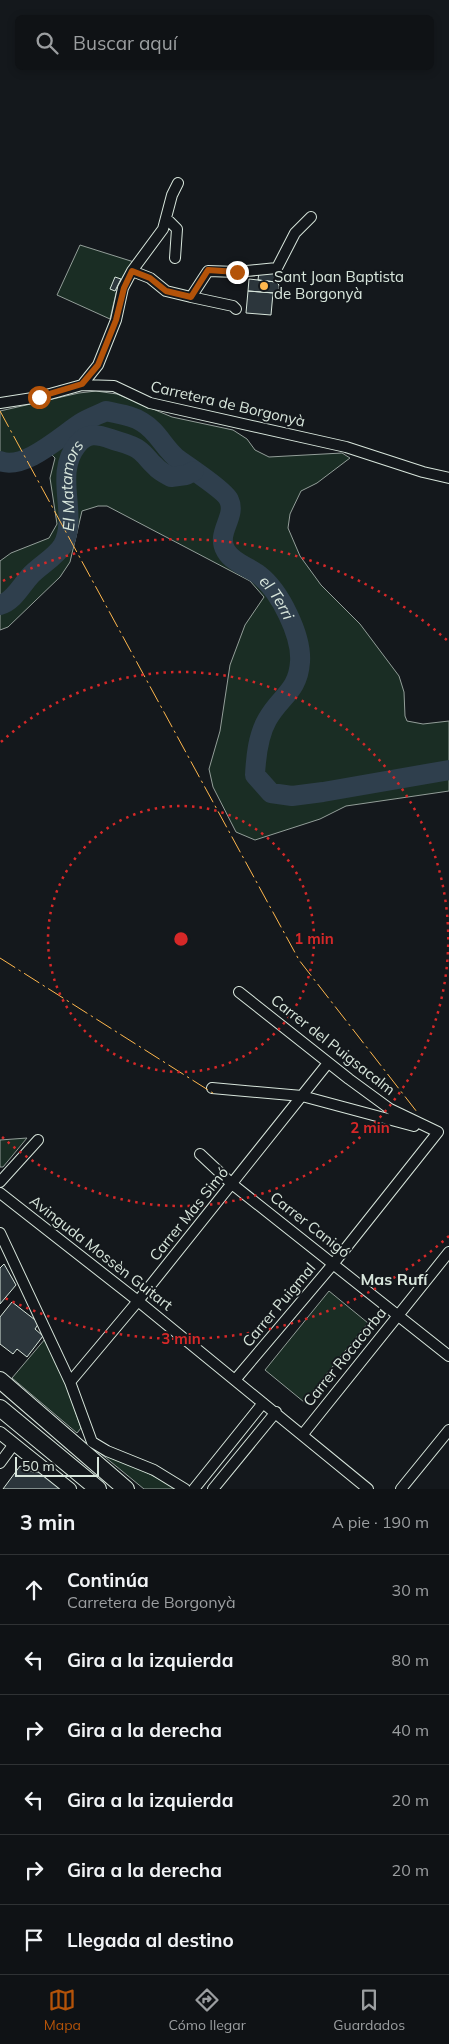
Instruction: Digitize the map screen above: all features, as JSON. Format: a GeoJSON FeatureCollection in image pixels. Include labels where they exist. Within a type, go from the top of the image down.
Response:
{"type":"FeatureCollection","features":[{"type":"Feature","properties":{"kind":"highway"},"geometry":{"type":"LineString","coordinates":[[0,1380],[126,1489]]}},
{"type":"Feature","properties":{"kind":"highway"},"geometry":{"type":"LineString","coordinates":[[0,1394],[116,1489]]}},
{"type":"Feature","properties":{"kind":"highway"},"geometry":{"type":"LineString","coordinates":[[0,1408],[98,1489]]}},
{"type":"Feature","properties":{"kind":"highway"},"geometry":{"type":"LineString","coordinates":[[0,1420],[89,1489]]}},
{"type":"Feature","properties":{"kind":"street"},"geometry":{"type":"LineString","coordinates":[[82,384],[98,365],[116,320],[124,288],[132,271],[163,229],[172,195],[178,183]]}},
{"type":"Feature","properties":{"kind":"street"},"geometry":{"type":"LineString","coordinates":[[191,297],[208,270],[237,272],[277,268],[295,233],[311,217]]}},
{"type":"Feature","properties":{"kind":"street"},"geometry":{"type":"LineString","coordinates":[[166,218],[177,229],[175,258]]}},
{"type":"Feature","properties":{"kind":"street"},"geometry":{"type":"LineString","coordinates":[[132,271],[150,278],[166,291],[232,306],[236,309]]}},
{"type":"Feature","properties":{"kind":"street","name":"Carretera de Borgonyà"},"geometry":{"type":"LineString","coordinates":[[0,402],[39,397],[82,384],[114,386],[150,403],[346,447],[423,472],[449,478]]}},
{"type":"Feature","properties":{"kind":"street","name":"Carrer del Puigsacalm"},"geometry":{"type":"LineString","coordinates":[[239,992],[390,1109],[444,1132]]}},
{"type":"Feature","properties":{"kind":"street","name":"Carrer Mas Simó"},"geometry":{"type":"LineString","coordinates":[[70,1382],[138,1301],[328,1062]]}},
{"type":"Feature","properties":{"kind":"street"},"geometry":{"type":"LineString","coordinates":[[212,1088],[302,1096],[444,1132]]}},
{"type":"Feature","properties":{"kind":"street","name":"Carrer Puigmal"},"geometry":{"type":"LineString","coordinates":[[235,1380],[444,1132]]}},
{"type":"Feature","properties":{"kind":"street"},"geometry":{"type":"LineString","coordinates":[[0,1182],[38,1140]]}},
{"type":"Feature","properties":{"kind":"street","name":"Carrer Canigó"},"geometry":{"type":"LineString","coordinates":[[200,1154],[232,1184],[334,1262],[449,1356]]}},
{"type":"Feature","properties":{"kind":"street","name":"Avinguda Mossèn Guitart"},"geometry":{"type":"LineString","coordinates":[[0,1193],[138,1301],[368,1489]]}},
{"type":"Feature","properties":{"kind":"street"},"geometry":{"type":"LineString","coordinates":[[0,1233],[70,1382],[92,1442],[108,1451],[154,1470],[185,1489]]}},
{"type":"Feature","properties":{"kind":"street","name":"Carrer Rocacorba"},"geometry":{"type":"LineString","coordinates":[[303,1434],[449,1252]]}},
{"type":"Feature","properties":{"kind":"street"},"geometry":{"type":"LineString","coordinates":[[194,1489],[263,1403]]}},
{"type":"Feature","properties":{"kind":"street"},"geometry":{"type":"LineString","coordinates":[[214,1489],[276,1412]]}},
{"type":"Feature","properties":{"kind":"street"},"geometry":{"type":"LineString","coordinates":[[400,1489],[449,1430]]}},
{"type":"Feature","properties":{"kind":"street"},"geometry":{"type":"LineString","coordinates":[[0,1433],[70,1489]]}},
{"type":"Feature","properties":{"kind":"street"},"geometry":{"type":"LineString","coordinates":[[0,1463],[14,1444]]}},
{"type":"Feature","properties":{"kind":"green space"},"geometry":{"type":"Polygon","coordinates":[[[80,245],[134,262],[123,276],[116,293],[110,319],[57,295],[80,245]]]}},
{"type":"Feature","properties":{"kind":"green space"},"geometry":{"type":"Polygon","coordinates":[[[96,391],[117,394],[172,417],[233,430],[247,439],[255,450],[269,457],[342,453],[350,458],[317,483],[301,491],[290,514],[288,528],[300,556],[321,585],[360,624],[399,676],[404,692],[407,721],[423,724],[449,721],[449,791],[346,806],[320,819],[255,840],[236,832],[213,787],[209,769],[220,731],[230,665],[245,625],[264,597],[250,581],[107,506],[98,506],[82,511],[70,562],[60,577],[8,627],[0,630],[0,561],[11,553],[49,538],[57,524],[50,478],[55,458],[49,452],[4,464],[0,463],[0,411],[79,393],[96,391]]]}},
{"type":"Feature","properties":{"kind":"green space"},"geometry":{"type":"Polygon","coordinates":[[[27,1138],[3,1167],[0,1167],[0,1140],[27,1138]]]}},
{"type":"Feature","properties":{"kind":"green space"},"geometry":{"type":"Polygon","coordinates":[[[329,1291],[368,1323],[304,1402],[265,1370],[329,1291]]]}},
{"type":"Feature","properties":{"kind":"green space"},"geometry":{"type":"Polygon","coordinates":[[[45,1339],[66,1384],[81,1428],[77,1433],[12,1378],[45,1339]]]}},
{"type":"Feature","properties":{"kind":"green space"},"geometry":{"type":"Polygon","coordinates":[[[100,1453],[138,1468],[178,1489],[144,1489],[100,1453]]]}},
{"type":"Feature","properties":{"kind":"building"},"geometry":{"type":"Polygon","coordinates":[[[259,272],[276,273],[276,282],[258,280],[259,272]]]}},
{"type":"Feature","properties":{"kind":"building"},"geometry":{"type":"Polygon","coordinates":[[[115,277],[121,279],[115,291],[110,289],[115,277]]]}},
{"type":"Feature","properties":{"kind":"building","name":"Sant Joan Baptista de Borgonyà"},"geometry":{"type":"Polygon","coordinates":[[[249,279],[276,282],[279,285],[279,289],[275,293],[248,291],[249,279]]]}},
{"type":"Feature","properties":{"kind":"building"},"geometry":{"type":"Polygon","coordinates":[[[248,291],[273,293],[271,315],[246,313],[248,291]]]}},
{"type":"Feature","properties":{"kind":"building"},"geometry":{"type":"Polygon","coordinates":[[[4,1264],[16,1285],[0,1304],[0,1268],[4,1264]]]}},
{"type":"Feature","properties":{"kind":"building"},"geometry":{"type":"Polygon","coordinates":[[[12,1302],[39,1323],[35,1329],[43,1336],[27,1357],[17,1349],[13,1354],[0,1344],[0,1317],[12,1302]]]}},
{"type":"Feature","properties":{"kind":"building"},"geometry":{"type":"Polygon","coordinates":[[[20,1466],[33,1472],[42,1472],[62,1489],[3,1489],[20,1466]]]}},
{"type":"Feature","properties":{"kind":"waterway","name":"el Terri"},"geometry":{"type":"LineString","coordinates":[[0,461],[10,463],[31,457],[81,423],[106,411],[134,418],[148,426],[174,456],[226,496],[231,506],[223,538],[226,551],[237,562],[259,575],[275,592],[288,615],[300,651],[299,672],[296,680],[267,720],[258,746],[255,775],[271,793],[292,796],[323,792],[449,770]]}},
{"type":"Feature","properties":{"kind":"waterway","name":"El Matamors"},"geometry":{"type":"LineString","coordinates":[[0,605],[9,601],[30,576],[56,554],[63,545],[69,521],[67,469],[70,457],[77,445],[85,438],[92,435],[101,436],[133,446],[164,474],[171,477],[186,475],[194,471]]}},
{"type":"Feature","properties":{"kind":"power"},"geometry":{"type":"LineString","coordinates":[[0,411],[299,960],[417,1112]]}},
{"type":"Feature","properties":{"kind":"power"},"geometry":{"type":"LineString","coordinates":[[0,958],[216,1095]]}},
{"type":"Feature","properties":{"kind":"place","name":"Sant Joan Baptista de Borgonyà"},"geometry":{"type":"Point","coordinates":[264,286]}},
{"type":"Feature","properties":{"kind":"district","name":"Mas Rufí"},"geometry":{"type":"Point","coordinates":[394,1279]}},
{"type":"Feature","properties":{"kind":"route"},"geometry":{"type":"LineString","coordinates":[[39,397],[82,384],[98,365],[116,320],[124,288],[132,271],[150,278],[166,291],[191,297],[208,270],[237,272]]}}]}
